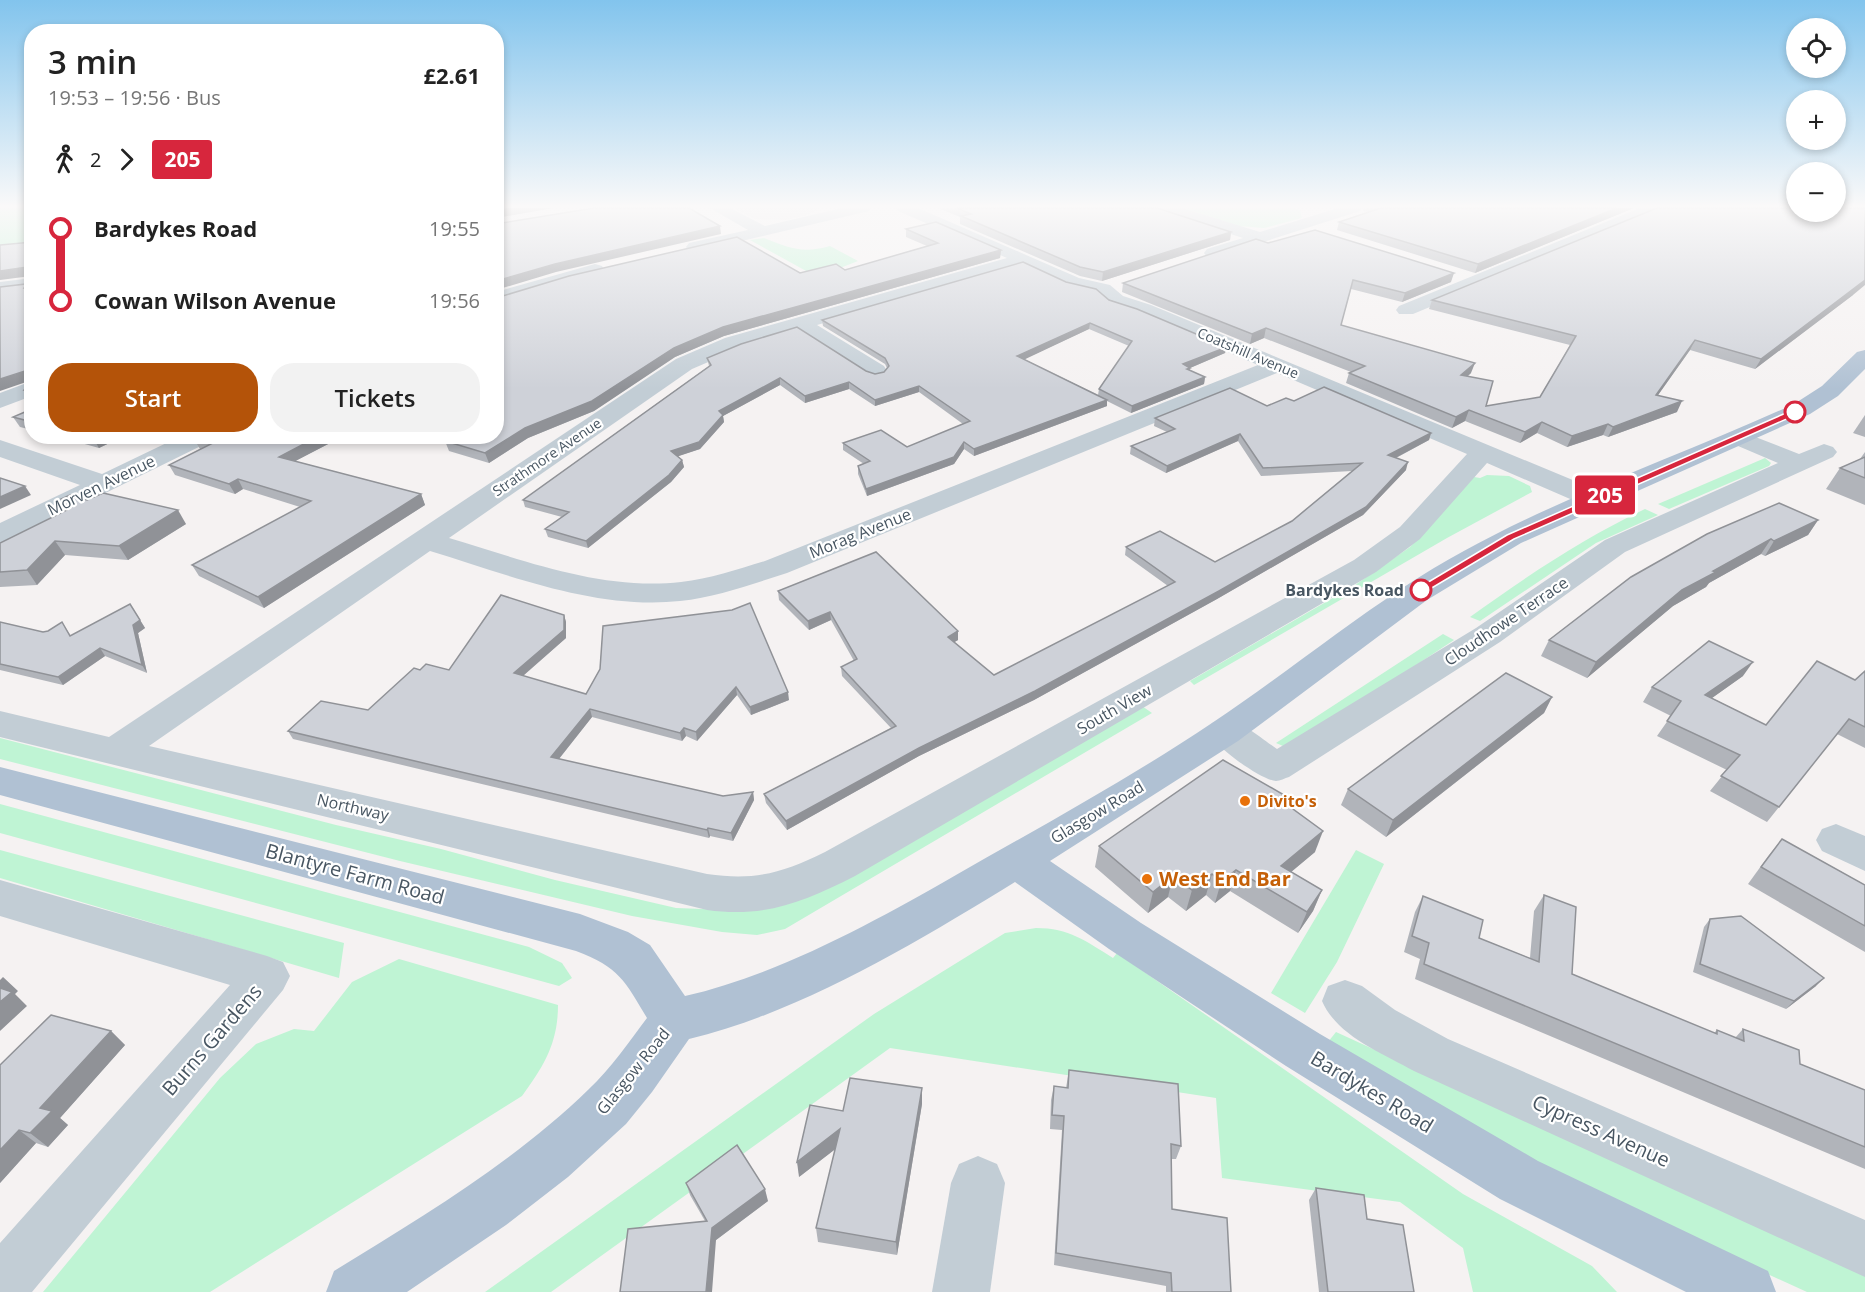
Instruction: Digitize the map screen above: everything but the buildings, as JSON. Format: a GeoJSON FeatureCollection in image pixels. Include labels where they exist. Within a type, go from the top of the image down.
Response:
{"type":"FeatureCollection","features":[{"type":"Feature","properties":{"kind":"main road","name":"Glasgow Road"},"geometry":{"type":"LineString","coordinates":[[355,1292],[539,1169],[609,1104],[642,1065],[674,1020],[727,1008],[786,984],[909,924],[1104,809],[1225,732],[1416,593],[1511,537],[1793,413],[1830,391],[1865,357]]}},
{"type":"Feature","properties":{"kind":"main road","name":"Blantyre Farm Road"},"geometry":{"type":"LineString","coordinates":[[0,781],[580,933],[608,943],[634,959],[674,1020]]}},
{"type":"Feature","properties":{"kind":"main road","name":"Bardykes Road"},"geometry":{"type":"LineString","coordinates":[[1016,860],[1125,936],[1293,1044],[1519,1180],[1716,1285]]}},
{"type":"Feature","properties":{"kind":"street"},"geometry":{"type":"LineString","coordinates":[[504,297],[542,284],[603,268]]}},
{"type":"Feature","properties":{"kind":"street","name":"Strathmore Avenue"},"geometry":{"type":"LineString","coordinates":[[115,751],[684,364],[733,343],[993,268]]}},
{"type":"Feature","properties":{"kind":"street","name":"Coatshill Avenue"},"geometry":{"type":"LineString","coordinates":[[1044,268],[1073,282],[1111,287],[1120,302],[1143,309],[1594,499]]}},
{"type":"Feature","properties":{"kind":"street"},"geometry":{"type":"LineString","coordinates":[[1406,310],[1506,268]]}},
{"type":"Feature","properties":{"kind":"street"},"geometry":{"type":"LineString","coordinates":[[1453,274],[1475,281]]}},
{"type":"Feature","properties":{"kind":"street"},"geometry":{"type":"LineString","coordinates":[[0,288],[24,285]]}},
{"type":"Feature","properties":{"kind":"street"},"geometry":{"type":"LineString","coordinates":[[1383,304],[1425,318]]}},
{"type":"Feature","properties":{"kind":"street"},"geometry":{"type":"LineString","coordinates":[[801,324],[876,371]]}},
{"type":"Feature","properties":{"kind":"street","name":"Morag Avenue"},"geometry":{"type":"LineString","coordinates":[[426,540],[583,584],[634,592],[678,592],[725,583],[776,567],[1277,365]]}},
{"type":"Feature","properties":{"kind":"street"},"geometry":{"type":"LineString","coordinates":[[0,401],[24,391]]}},
{"type":"Feature","properties":{"kind":"street","name":"Cloudhowe Terrace"},"geometry":{"type":"LineString","coordinates":[[1225,732],[1276,767],[1488,635],[1615,546],[1812,458],[1740,438]]}},
{"type":"Feature","properties":{"kind":"street","name":"Morven Avenue"},"geometry":{"type":"LineString","coordinates":[[0,534],[186,444]]}},
{"type":"Feature","properties":{"kind":"street"},"geometry":{"type":"LineString","coordinates":[[0,448],[104,484]]}},
{"type":"Feature","properties":{"kind":"street","name":"South View"},"geometry":{"type":"LineString","coordinates":[[707,892],[728,896],[754,896],[797,886],[1084,727],[1388,551],[1410,533],[1483,452]]}},
{"type":"Feature","properties":{"kind":"street","name":"Northway"},"geometry":{"type":"LineString","coordinates":[[0,724],[707,892]]}},
{"type":"Feature","properties":{"kind":"street","name":"Burns Gardens"},"geometry":{"type":"LineString","coordinates":[[0,898],[267,976],[0,1286]]}},
{"type":"Feature","properties":{"kind":"street","name":"Cypress Avenue"},"geometry":{"type":"LineString","coordinates":[[1345,1001],[1378,1026],[1431,1055],[1865,1249]]}},
{"type":"Feature","properties":{"kind":"street"},"geometry":{"type":"LineString","coordinates":[[962,1292],[978,1183]]}},
{"type":"Feature","properties":{"kind":"green space"},"geometry":{"type":"Polygon","coordinates":[[[801,268],[839,268],[817,277],[801,268]]]}},
{"type":"Feature","properties":{"kind":"green space"},"geometry":{"type":"Polygon","coordinates":[[[1765,458],[1771,463],[1769,466],[1669,509],[1658,504],[1765,458]]]}},
{"type":"Feature","properties":{"kind":"green space"},"geometry":{"type":"Polygon","coordinates":[[[1487,475],[1509,476],[1530,486],[1532,492],[1447,538],[1194,685],[1190,681],[1355,585],[1410,547],[1474,477],[1480,478],[1487,475]]]}},
{"type":"Feature","properties":{"kind":"green space"},"geometry":{"type":"Polygon","coordinates":[[[1645,509],[1658,515],[1596,543],[1480,621],[1470,617],[1555,559],[1645,509]]]}},
{"type":"Feature","properties":{"kind":"green space"},"geometry":{"type":"Polygon","coordinates":[[[1443,634],[1454,640],[1295,745],[1283,746],[1276,743],[1443,634]]]}},
{"type":"Feature","properties":{"kind":"green space"},"geometry":{"type":"Polygon","coordinates":[[[1142,706],[1152,713],[785,929],[757,935],[722,932],[632,916],[400,861],[0,759],[0,738],[555,880],[676,908],[730,910],[1142,706]]]}},
{"type":"Feature","properties":{"kind":"green space"},"geometry":{"type":"Polygon","coordinates":[[[0,804],[529,947],[562,963],[572,978],[559,986],[0,833],[0,804]]]}},
{"type":"Feature","properties":{"kind":"green space"},"geometry":{"type":"Polygon","coordinates":[[[0,850],[344,943],[339,978],[0,878],[0,850]]]}},
{"type":"Feature","properties":{"kind":"green space"},"geometry":{"type":"Polygon","coordinates":[[[1356,850],[1384,864],[1337,962],[1305,1013],[1271,993],[1356,850]]]}},
{"type":"Feature","properties":{"kind":"green space"},"geometry":{"type":"Polygon","coordinates":[[[1036,928],[1068,933],[1113,958],[1117,953],[1463,1194],[1592,1266],[1617,1292],[1473,1292],[1463,1248],[1400,1202],[1222,1178],[1216,1098],[890,1048],[551,1292],[485,1292],[874,1014],[1005,933],[1036,928]]]}},
{"type":"Feature","properties":{"kind":"green space"},"geometry":{"type":"Polygon","coordinates":[[[399,959],[558,1005],[555,1031],[548,1054],[522,1096],[210,1292],[43,1292],[220,1078],[256,1044],[294,1029],[314,1031],[352,982],[399,959]]]}},
{"type":"Feature","properties":{"kind":"green space"},"geometry":{"type":"Polygon","coordinates":[[[1336,1032],[1865,1274],[1865,1292],[1807,1292],[1581,1189],[1328,1042],[1336,1032]]]}},
{"type":"Feature","properties":{"kind":"bus line","name":"205"},"geometry":{"type":"LineString","coordinates":[[1421,590],[1511,537],[1795,412]]}},
{"type":"Feature","properties":{"kind":"place","name":"Bardykes Road"},"geometry":{"type":"Point","coordinates":[1421,590]}},
{"type":"Feature","properties":{"kind":"place","name":"Divito's"},"geometry":{"type":"Point","coordinates":[1245,801]}},
{"type":"Feature","properties":{"kind":"place","name":"West End Bar"},"geometry":{"type":"Point","coordinates":[1147,879]}}]}
